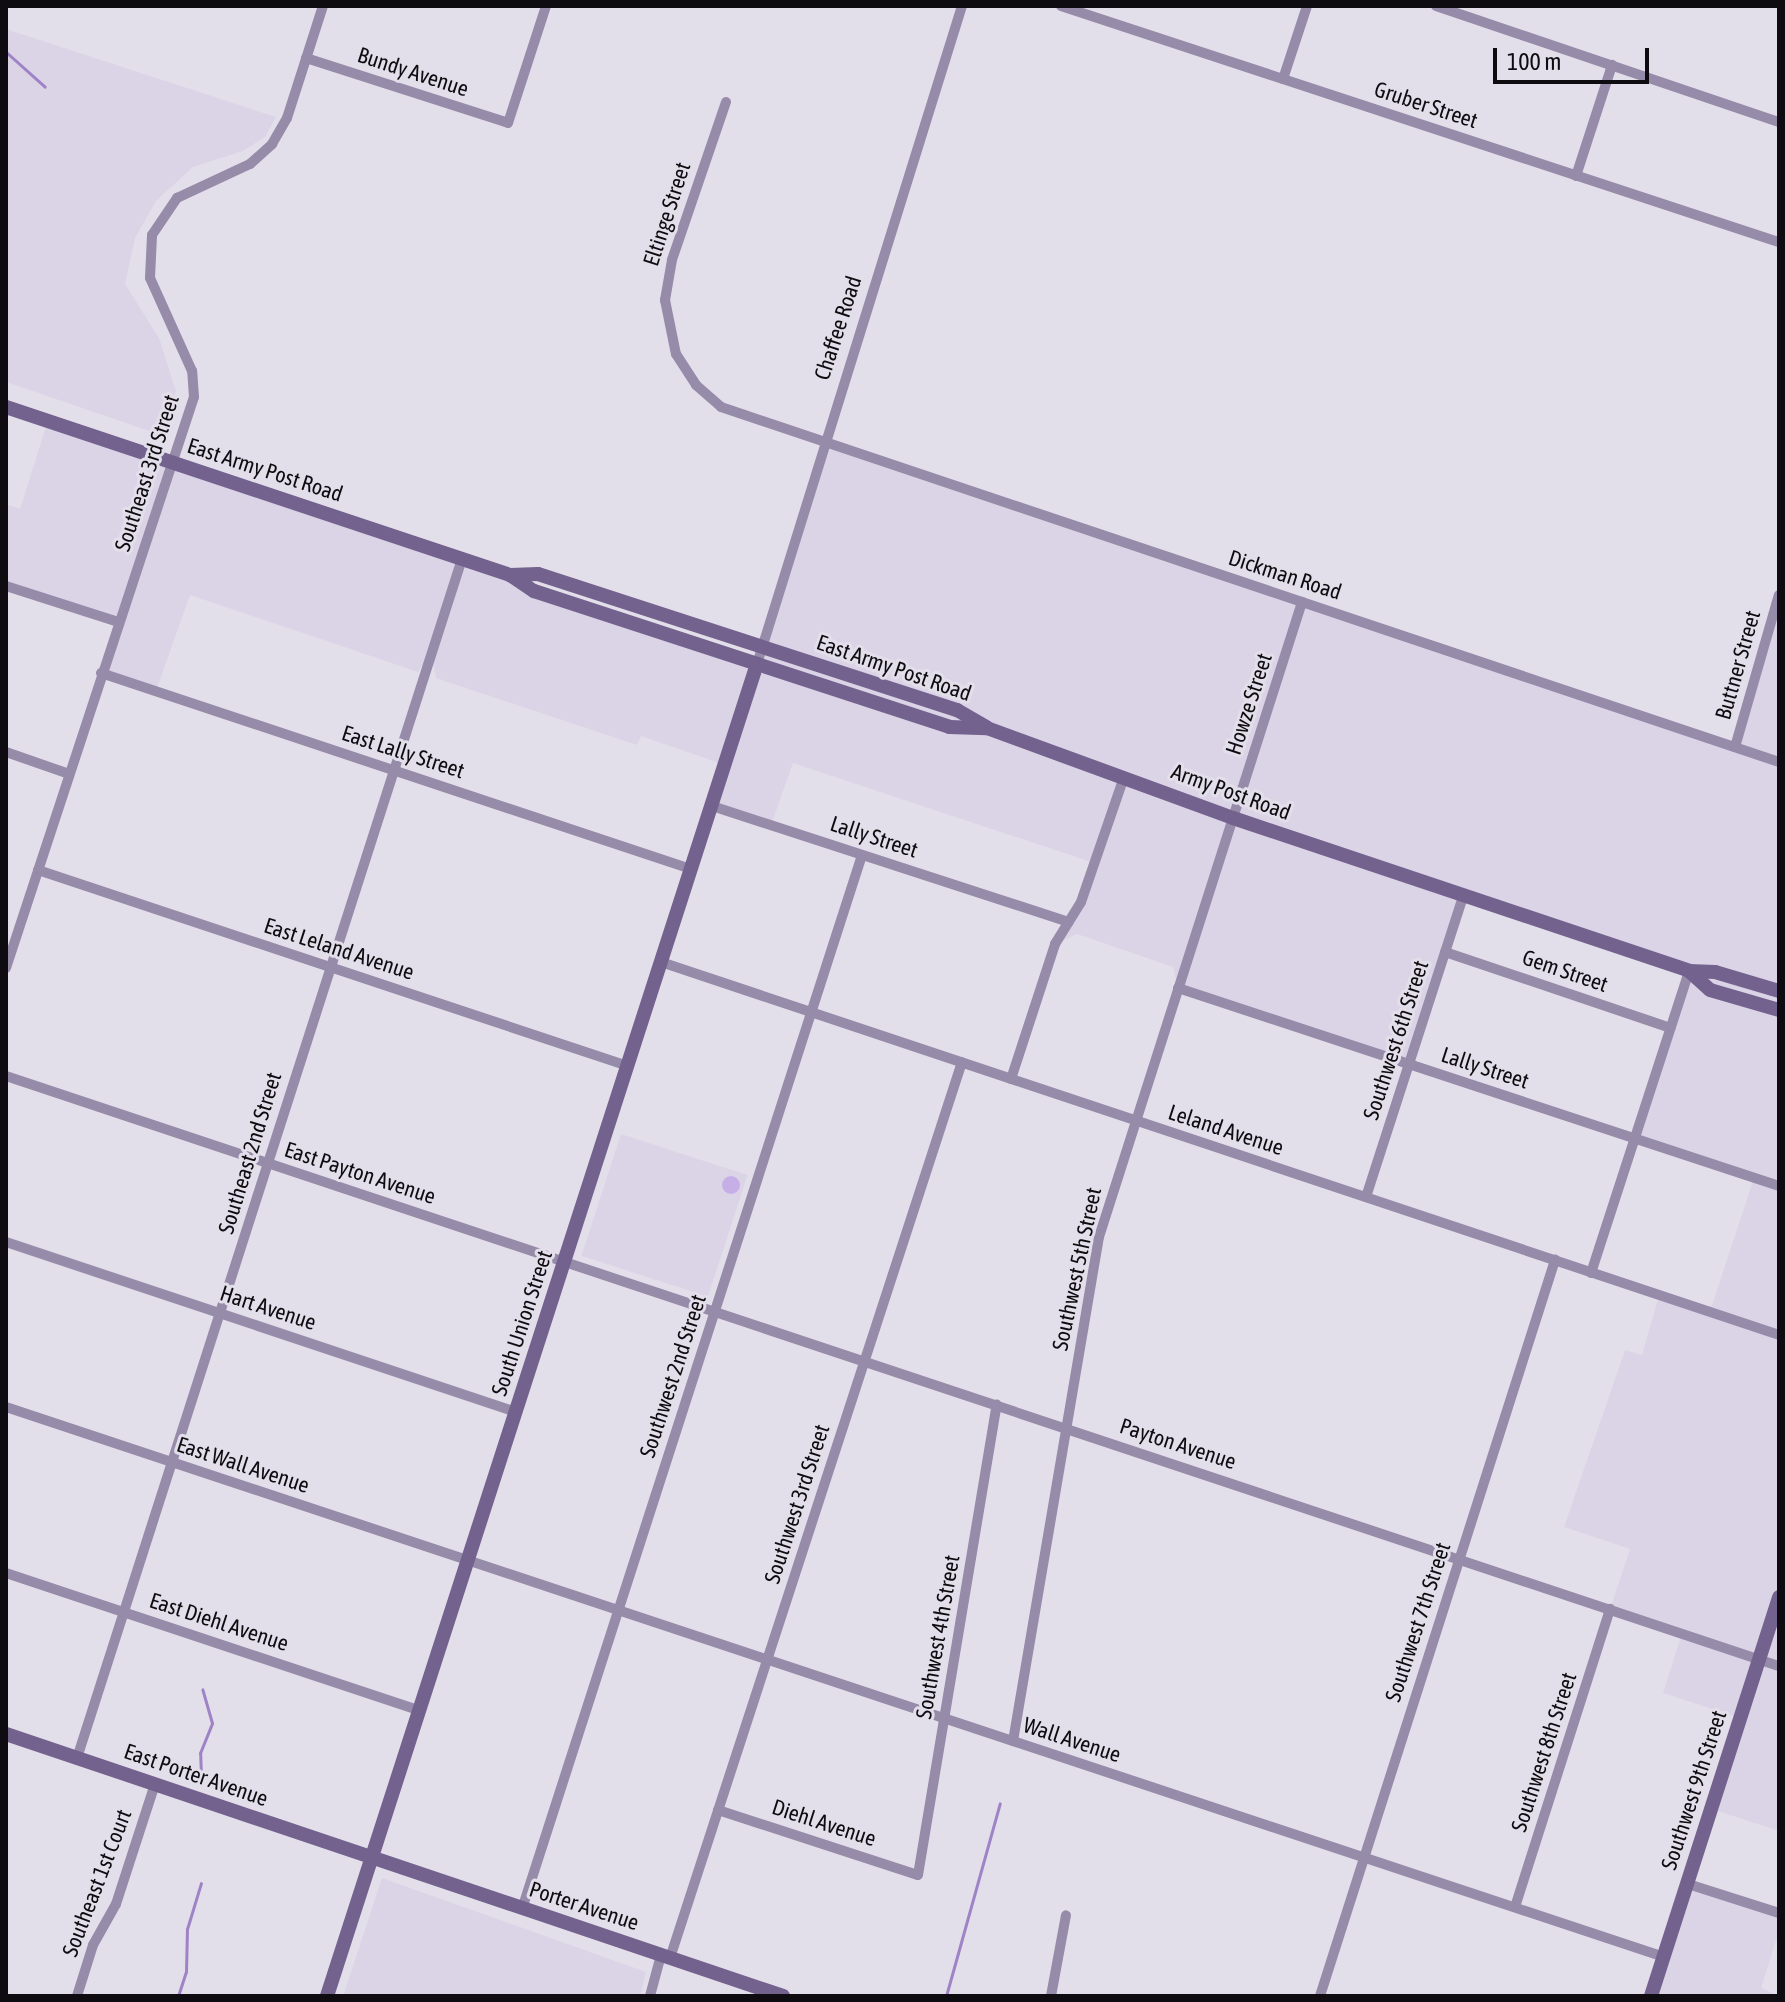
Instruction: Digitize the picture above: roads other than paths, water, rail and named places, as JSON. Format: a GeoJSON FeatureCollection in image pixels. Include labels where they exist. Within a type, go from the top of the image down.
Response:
{"type":"FeatureCollection","features":[{"type":"Feature","properties":{"kind":"main road","name":"East Army Post Road"},"geometry":{"type":"LineString","coordinates":[[6,407],[510,575],[534,591],[757,664]]}},
{"type":"Feature","properties":{"kind":"main road","name":"East Army Post Road"},"geometry":{"type":"LineString","coordinates":[[510,575],[538,574],[957,710],[987,728]]}},
{"type":"Feature","properties":{"kind":"main road","name":"Army Post Road"},"geometry":{"type":"LineString","coordinates":[[757,664],[949,727],[987,728],[1233,818],[1689,971],[1715,972],[1779,991]]}},
{"type":"Feature","properties":{"kind":"main road","name":"South Union Street"},"geometry":{"type":"LineString","coordinates":[[327,1996],[757,664]]}},
{"type":"Feature","properties":{"kind":"main road","name":"Army Post Road"},"geometry":{"type":"LineString","coordinates":[[1689,971],[1710,990],[1779,1010]]}},
{"type":"Feature","properties":{"kind":"main road","name":"Southwest 9th Street"},"geometry":{"type":"LineString","coordinates":[[1651,1996],[1779,1597]]}},
{"type":"Feature","properties":{"kind":"main road","name":"East Porter Avenue"},"geometry":{"type":"LineString","coordinates":[[6,1734],[371,1859]]}},
{"type":"Feature","properties":{"kind":"main road","name":"Porter Avenue"},"geometry":{"type":"LineString","coordinates":[[371,1859],[665,1956],[741,1989],[783,1996]]}},
{"type":"Feature","properties":{"kind":"street","name":"Southeast 3rd Street"},"geometry":{"type":"LineString","coordinates":[[6,968],[101,673],[173,463],[194,384],[186,354],[150,278],[152,235],[177,198],[250,164],[272,144],[323,6]]}},
{"type":"Feature","properties":{"kind":"street","name":"Bundy Avenue"},"geometry":{"type":"LineString","coordinates":[[306,58],[508,123],[546,6]]}},
{"type":"Feature","properties":{"kind":"street","name":"Chaffee Road"},"geometry":{"type":"LineString","coordinates":[[757,664],[822,443],[962,6]]}},
{"type":"Feature","properties":{"kind":"street","name":"Gruber Street"},"geometry":{"type":"LineString","coordinates":[[1061,6],[1779,242]]}},
{"type":"Feature","properties":{"kind":"street"},"geometry":{"type":"LineString","coordinates":[[1283,79],[1307,6]]}},
{"type":"Feature","properties":{"kind":"street"},"geometry":{"type":"LineString","coordinates":[[1436,6],[1779,122]]}},
{"type":"Feature","properties":{"kind":"street"},"geometry":{"type":"LineString","coordinates":[[1576,176],[1612,65]]}},
{"type":"Feature","properties":{"kind":"street","name":"Eltinge Street"},"geometry":{"type":"LineString","coordinates":[[726,102],[666,282],[669,336],[685,370],[721,407],[822,443]]}},
{"type":"Feature","properties":{"kind":"street","name":"Dickman Road"},"geometry":{"type":"LineString","coordinates":[[822,443],[1779,762]]}},
{"type":"Feature","properties":{"kind":"street","name":"Southeast 2nd Street"},"geometry":{"type":"LineString","coordinates":[[77,1758],[222,1314],[392,769],[462,559]]}},
{"type":"Feature","properties":{"kind":"street"},"geometry":{"type":"LineString","coordinates":[[6,586],[118,622]]}},
{"type":"Feature","properties":{"kind":"street","name":"Buttner Street"},"geometry":{"type":"LineString","coordinates":[[1735,747],[1779,595]]}},
{"type":"Feature","properties":{"kind":"street","name":"Howze Street"},"geometry":{"type":"LineString","coordinates":[[1233,818],[1302,602]]}},
{"type":"Feature","properties":{"kind":"street","name":"East Lally Street"},"geometry":{"type":"LineString","coordinates":[[101,673],[691,869]]}},
{"type":"Feature","properties":{"kind":"street"},"geometry":{"type":"LineString","coordinates":[[6,752],[69,774]]}},
{"type":"Feature","properties":{"kind":"street"},"geometry":{"type":"LineString","coordinates":[[1011,1079],[1055,944],[1081,902],[1124,777]]}},
{"type":"Feature","properties":{"kind":"street","name":"Lally Street"},"geometry":{"type":"LineString","coordinates":[[712,806],[1069,922]]}},
{"type":"Feature","properties":{"kind":"street","name":"Southwest 5th Street"},"geometry":{"type":"LineString","coordinates":[[1013,1741],[1099,1237],[1233,818]]}},
{"type":"Feature","properties":{"kind":"street","name":"Southwest 2nd Street"},"geometry":{"type":"LineString","coordinates":[[522,1909],[862,855]]}},
{"type":"Feature","properties":{"kind":"street","name":"East Leland Avenue"},"geometry":{"type":"LineString","coordinates":[[38,870],[628,1066]]}},
{"type":"Feature","properties":{"kind":"street","name":"Southwest 6th Street"},"geometry":{"type":"LineString","coordinates":[[1366,1197],[1464,894]]}},
{"type":"Feature","properties":{"kind":"street","name":"Gem Street"},"geometry":{"type":"LineString","coordinates":[[1445,952],[1671,1028]]}},
{"type":"Feature","properties":{"kind":"street","name":"Leland Avenue"},"geometry":{"type":"LineString","coordinates":[[661,962],[1779,1335]]}},
{"type":"Feature","properties":{"kind":"street"},"geometry":{"type":"LineString","coordinates":[[1591,1273],[1689,971]]}},
{"type":"Feature","properties":{"kind":"street","name":"Lally Street"},"geometry":{"type":"LineString","coordinates":[[1178,988],[1779,1186]]}},
{"type":"Feature","properties":{"kind":"street","name":"Southwest 3rd Street"},"geometry":{"type":"LineString","coordinates":[[650,1996],[718,1810],[962,1062]]}},
{"type":"Feature","properties":{"kind":"street","name":"East Payton Avenue"},"geometry":{"type":"LineString","coordinates":[[6,1076],[564,1261]]}},
{"type":"Feature","properties":{"kind":"street","name":"Hart Avenue"},"geometry":{"type":"LineString","coordinates":[[6,1242],[516,1412]]}},
{"type":"Feature","properties":{"kind":"street","name":"Southwest 7th Street"},"geometry":{"type":"LineString","coordinates":[[1320,1996],[1555,1260]]}},
{"type":"Feature","properties":{"kind":"street","name":"Payton Avenue"},"geometry":{"type":"LineString","coordinates":[[564,1261],[1779,1666]]}},
{"type":"Feature","properties":{"kind":"street","name":"Southwest 4th Street"},"geometry":{"type":"LineString","coordinates":[[918,1875],[997,1405]]}},
{"type":"Feature","properties":{"kind":"street","name":"East Wall Avenue"},"geometry":{"type":"LineString","coordinates":[[6,1407],[467,1561]]}},
{"type":"Feature","properties":{"kind":"street","name":"Wall Avenue"},"geometry":{"type":"LineString","coordinates":[[467,1561],[1664,1957]]}},
{"type":"Feature","properties":{"kind":"street","name":"East Diehl Avenue"},"geometry":{"type":"LineString","coordinates":[[6,1573],[419,1710]]}},
{"type":"Feature","properties":{"kind":"street","name":"Southwest 8th Street"},"geometry":{"type":"LineString","coordinates":[[1515,1907],[1610,1609]]}},
{"type":"Feature","properties":{"kind":"street","name":"Southeast 1st Court"},"geometry":{"type":"LineString","coordinates":[[77,1996],[93,1945],[116,1904],[155,1784]]}},
{"type":"Feature","properties":{"kind":"street","name":"Diehl Avenue"},"geometry":{"type":"LineString","coordinates":[[718,1810],[918,1875]]}},
{"type":"Feature","properties":{"kind":"street"},"geometry":{"type":"LineString","coordinates":[[1688,1884],[1779,1913]]}},
{"type":"Feature","properties":{"kind":"street"},"geometry":{"type":"LineString","coordinates":[[1051,1996],[1066,1915]]}},
{"type":"Feature","properties":{"kind":"waterway"},"geometry":{"type":"LineString","coordinates":[[6,52],[45,87]]}},
{"type":"Feature","properties":{"kind":"waterway"},"geometry":{"type":"LineString","coordinates":[[201,1777],[200,1753],[212,1723],[202,1689]]}},
{"type":"Feature","properties":{"kind":"waterway"},"geometry":{"type":"LineString","coordinates":[[946,1996],[1000,1803]]}},
{"type":"Feature","properties":{"kind":"waterway"},"geometry":{"type":"LineString","coordinates":[[178,1996],[186,1972],[187,1929],[201,1883]]}}]}
